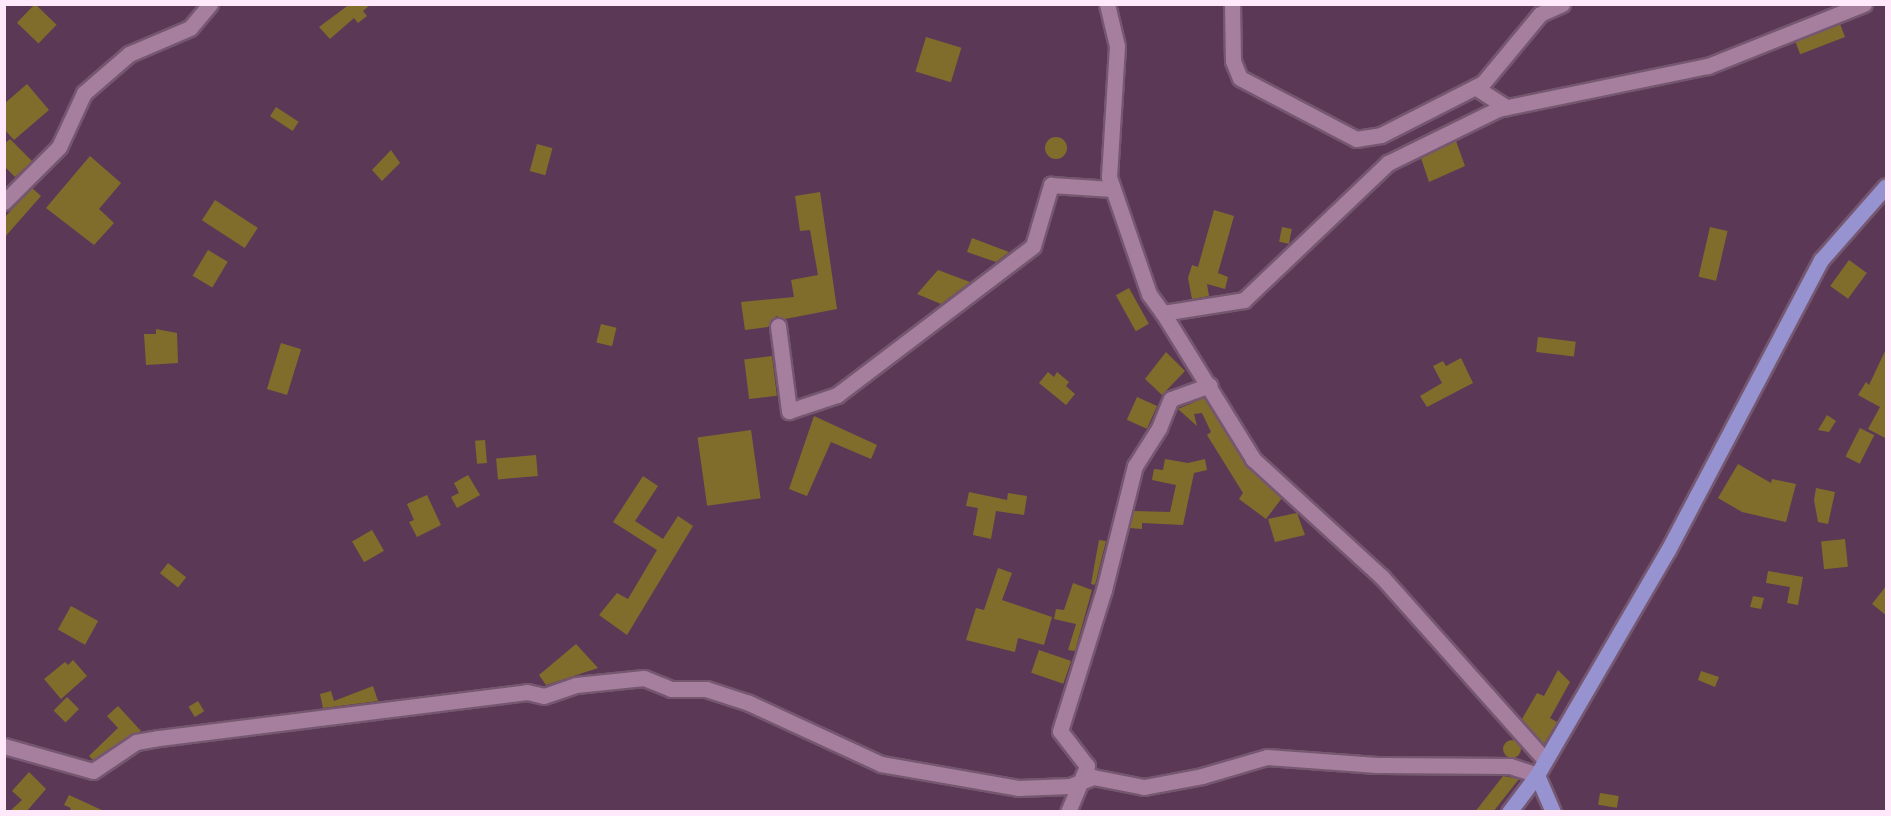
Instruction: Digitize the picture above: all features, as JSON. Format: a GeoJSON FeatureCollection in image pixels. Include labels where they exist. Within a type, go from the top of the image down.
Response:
{"type":"FeatureCollection","features":[{"type":"Feature","properties":{"kind":"main road"},"geometry":{"type":"LineString","coordinates":[[1509,812],[1537,775],[1668,550],[1821,260],[1887,186]]}},
{"type":"Feature","properties":{"kind":"main road"},"geometry":{"type":"LineString","coordinates":[[1537,775],[1553,812]]}},
{"type":"Feature","properties":{"kind":"street"},"geometry":{"type":"LineString","coordinates":[[4,202],[59,147],[84,93],[129,54],[190,28],[210,4]]}},
{"type":"Feature","properties":{"kind":"street"},"geometry":{"type":"LineString","coordinates":[[1107,4],[1117,46],[1112,189],[1149,294],[1210,385],[1253,459],[1382,577],[1545,760]]}},
{"type":"Feature","properties":{"kind":"street"},"geometry":{"type":"LineString","coordinates":[[1232,4],[1233,61],[1240,78],[1356,139],[1381,135],[1483,83],[1540,14],[1562,4]]}},
{"type":"Feature","properties":{"kind":"street"},"geometry":{"type":"LineString","coordinates":[[1163,313],[1244,300],[1388,163],[1506,107],[1708,66],[1864,4]]}},
{"type":"Feature","properties":{"kind":"street"},"geometry":{"type":"LineString","coordinates":[[1475,87],[1506,107]]}},
{"type":"Feature","properties":{"kind":"street"},"geometry":{"type":"LineString","coordinates":[[778,326],[789,411],[837,395],[1033,246],[1051,185],[1112,189]]}},
{"type":"Feature","properties":{"kind":"street"},"geometry":{"type":"LineString","coordinates":[[1068,812],[1087,766],[1060,731],[1104,590],[1135,466],[1159,428],[1171,399],[1210,385]]}},
{"type":"Feature","properties":{"kind":"street"},"geometry":{"type":"LineString","coordinates":[[4,746],[93,771],[136,742],[159,738],[527,692],[544,696],[576,685],[644,678],[671,689],[706,688],[749,704],[881,764],[1018,788],[1080,782],[1093,777],[1144,787],[1202,776],[1267,757],[1377,765],[1510,766],[1537,775]]}},
{"type":"Feature","properties":{"kind":"building"},"geometry":{"type":"Polygon","coordinates":[[[35,4],[57,25],[39,44],[17,23],[35,4]]]}},
{"type":"Feature","properties":{"kind":"building"},"geometry":{"type":"Polygon","coordinates":[[[350,4],[371,4],[363,11],[367,16],[358,23],[354,18],[330,39],[319,27],[350,4]]]}},
{"type":"Feature","properties":{"kind":"building"},"geometry":{"type":"Polygon","coordinates":[[[1840,24],[1845,37],[1800,54],[1795,41],[1840,24]]]}},
{"type":"Feature","properties":{"kind":"building"},"geometry":{"type":"Polygon","coordinates":[[[926,37],[961,48],[951,82],[915,71],[926,37]]]}},
{"type":"Feature","properties":{"kind":"building"},"geometry":{"type":"Polygon","coordinates":[[[27,84],[49,110],[14,140],[4,129],[4,104],[27,84]]]}},
{"type":"Feature","properties":{"kind":"building"},"geometry":{"type":"Polygon","coordinates":[[[276,107],[299,122],[293,131],[270,116],[276,107]]]}},
{"type":"Feature","properties":{"kind":"building"},"geometry":{"type":"Polygon","coordinates":[[[1052,137],[1060,137],[1067,144],[1067,152],[1060,159],[1052,159],[1045,152],[1045,144],[1052,137]]]}},
{"type":"Feature","properties":{"kind":"building"},"geometry":{"type":"Polygon","coordinates":[[[10,139],[32,161],[15,177],[4,166],[4,144],[10,139]]]}},
{"type":"Feature","properties":{"kind":"building"},"geometry":{"type":"Polygon","coordinates":[[[1456,141],[1465,166],[1429,182],[1421,158],[1456,141]]]}},
{"type":"Feature","properties":{"kind":"building"},"geometry":{"type":"Polygon","coordinates":[[[537,144],[552,148],[545,175],[530,171],[537,144]]]}},
{"type":"Feature","properties":{"kind":"building"},"geometry":{"type":"Polygon","coordinates":[[[391,150],[400,163],[382,181],[372,170],[391,150]]]}},
{"type":"Feature","properties":{"kind":"building"},"geometry":{"type":"Polygon","coordinates":[[[90,156],[121,183],[99,209],[114,223],[94,245],[46,208],[90,156]]]}},
{"type":"Feature","properties":{"kind":"building"},"geometry":{"type":"Polygon","coordinates":[[[32,188],[41,196],[4,238],[4,218],[32,188]]]}},
{"type":"Feature","properties":{"kind":"building"},"geometry":{"type":"Polygon","coordinates":[[[820,192],[837,309],[785,319],[776,316],[768,327],[745,330],[741,302],[794,297],[791,280],[818,275],[810,230],[800,231],[795,196],[820,192]]]}},
{"type":"Feature","properties":{"kind":"building"},"geometry":{"type":"Polygon","coordinates":[[[215,200],[258,228],[245,248],[202,220],[215,200]]]}},
{"type":"Feature","properties":{"kind":"building"},"geometry":{"type":"Polygon","coordinates":[[[1214,210],[1234,216],[1218,273],[1228,277],[1225,289],[1207,284],[1209,296],[1192,299],[1188,278],[1192,265],[1198,267],[1214,210]]]}},
{"type":"Feature","properties":{"kind":"building"},"geometry":{"type":"Polygon","coordinates":[[[1282,227],[1292,229],[1289,244],[1279,242],[1282,227]]]}},
{"type":"Feature","properties":{"kind":"building"},"geometry":{"type":"Polygon","coordinates":[[[1710,227],[1728,231],[1716,281],[1699,277],[1710,227]]]}},
{"type":"Feature","properties":{"kind":"building"},"geometry":{"type":"Polygon","coordinates":[[[972,238],[1009,252],[996,262],[967,252],[972,238]]]}},
{"type":"Feature","properties":{"kind":"building"},"geometry":{"type":"Polygon","coordinates":[[[208,250],[228,262],[212,288],[193,276],[208,250]]]}},
{"type":"Feature","properties":{"kind":"building"},"geometry":{"type":"Polygon","coordinates":[[[1849,260],[1867,273],[1848,299],[1830,286],[1849,260]]]}},
{"type":"Feature","properties":{"kind":"building"},"geometry":{"type":"Polygon","coordinates":[[[938,270],[970,282],[941,304],[917,294],[938,270]]]}},
{"type":"Feature","properties":{"kind":"building"},"geometry":{"type":"Polygon","coordinates":[[[1129,288],[1149,324],[1136,331],[1116,295],[1129,288]]]}},
{"type":"Feature","properties":{"kind":"building"},"geometry":{"type":"Polygon","coordinates":[[[601,324],[617,328],[612,346],[596,342],[601,324]]]}},
{"type":"Feature","properties":{"kind":"building"},"geometry":{"type":"Polygon","coordinates":[[[156,329],[177,333],[178,363],[146,365],[144,334],[156,334],[156,329]]]}},
{"type":"Feature","properties":{"kind":"building"},"geometry":{"type":"Polygon","coordinates":[[[1538,337],[1576,342],[1574,357],[1536,352],[1538,337]]]}},
{"type":"Feature","properties":{"kind":"building"},"geometry":{"type":"Polygon","coordinates":[[[281,343],[301,349],[287,395],[267,389],[281,343]]]}},
{"type":"Feature","properties":{"kind":"building"},"geometry":{"type":"Polygon","coordinates":[[[1887,347],[1887,439],[1868,429],[1880,407],[1858,395],[1866,382],[1869,385],[1887,347]]]}},
{"type":"Feature","properties":{"kind":"building"},"geometry":{"type":"Polygon","coordinates":[[[1166,352],[1185,371],[1162,395],[1145,379],[1166,352]]]}},
{"type":"Feature","properties":{"kind":"building"},"geometry":{"type":"Polygon","coordinates":[[[772,356],[777,396],[749,399],[744,359],[772,356]]]}},
{"type":"Feature","properties":{"kind":"building"},"geometry":{"type":"Polygon","coordinates":[[[1461,358],[1473,383],[1427,407],[1420,396],[1442,383],[1433,366],[1443,361],[1446,366],[1461,358]]]}},
{"type":"Feature","properties":{"kind":"building"},"geometry":{"type":"Polygon","coordinates":[[[1048,372],[1054,377],[1057,372],[1069,382],[1066,386],[1075,394],[1066,405],[1039,383],[1048,372]]]}},
{"type":"Feature","properties":{"kind":"building"},"geometry":{"type":"Polygon","coordinates":[[[1137,397],[1157,406],[1147,429],[1127,420],[1137,397]]]}},
{"type":"Feature","properties":{"kind":"building"},"geometry":{"type":"Polygon","coordinates":[[[1204,398],[1245,464],[1282,498],[1266,519],[1239,499],[1243,493],[1207,435],[1211,432],[1202,413],[1194,414],[1197,426],[1178,409],[1204,398]]]}},
{"type":"Feature","properties":{"kind":"building"},"geometry":{"type":"Polygon","coordinates":[[[1827,415],[1836,421],[1829,432],[1818,430],[1827,415]]]}},
{"type":"Feature","properties":{"kind":"building"},"geometry":{"type":"Polygon","coordinates":[[[814,416],[877,445],[871,459],[831,442],[807,496],[789,489],[814,416]]]}},
{"type":"Feature","properties":{"kind":"building"},"geometry":{"type":"Polygon","coordinates":[[[1860,428],[1874,435],[1860,464],[1845,457],[1860,428]]]}},
{"type":"Feature","properties":{"kind":"building"},"geometry":{"type":"Polygon","coordinates":[[[751,430],[761,498],[707,506],[698,438],[751,430]]]}},
{"type":"Feature","properties":{"kind":"building"},"geometry":{"type":"Polygon","coordinates":[[[485,440],[487,463],[477,464],[475,441],[485,440]]]}},
{"type":"Feature","properties":{"kind":"building"},"geometry":{"type":"Polygon","coordinates":[[[536,455],[538,476],[498,479],[496,458],[536,455]]]}},
{"type":"Feature","properties":{"kind":"building"},"geometry":{"type":"Polygon","coordinates":[[[1165,459],[1188,463],[1205,459],[1207,470],[1194,473],[1183,525],[1142,523],[1142,529],[1130,528],[1134,511],[1170,512],[1176,485],[1152,480],[1154,469],[1163,470],[1165,459]]]}},
{"type":"Feature","properties":{"kind":"building"},"geometry":{"type":"Polygon","coordinates":[[[1738,464],[1771,483],[1772,479],[1796,484],[1786,522],[1742,512],[1718,498],[1738,464]]]}},
{"type":"Feature","properties":{"kind":"building"},"geometry":{"type":"Polygon","coordinates":[[[468,475],[480,495],[457,508],[451,497],[459,493],[454,483],[468,475]]]}},
{"type":"Feature","properties":{"kind":"building"},"geometry":{"type":"Polygon","coordinates":[[[643,476],[658,486],[635,521],[663,539],[678,516],[693,526],[627,635],[599,615],[617,593],[628,599],[657,550],[613,522],[643,476]]]}},
{"type":"Feature","properties":{"kind":"building"},"geometry":{"type":"Polygon","coordinates":[[[1816,488],[1835,492],[1828,524],[1818,522],[1814,500],[1816,488]]]}},
{"type":"Feature","properties":{"kind":"building"},"geometry":{"type":"Polygon","coordinates":[[[969,492],[1007,500],[1008,493],[1027,496],[1024,515],[996,511],[991,539],[973,535],[978,508],[966,506],[969,492]]]}},
{"type":"Feature","properties":{"kind":"building"},"geometry":{"type":"Polygon","coordinates":[[[427,495],[441,525],[417,537],[409,522],[414,520],[407,504],[427,495]]]}},
{"type":"Feature","properties":{"kind":"building"},"geometry":{"type":"Polygon","coordinates":[[[1297,513],[1305,535],[1275,542],[1268,519],[1297,513]]]}},
{"type":"Feature","properties":{"kind":"building"},"geometry":{"type":"Polygon","coordinates":[[[372,530],[384,551],[364,562],[352,542],[372,530]]]}},
{"type":"Feature","properties":{"kind":"building"},"geometry":{"type":"Polygon","coordinates":[[[1845,539],[1848,567],[1824,569],[1821,542],[1845,539]]]}},
{"type":"Feature","properties":{"kind":"building"},"geometry":{"type":"Polygon","coordinates":[[[1099,540],[1106,541],[1095,585],[1091,584],[1099,540]]]}},
{"type":"Feature","properties":{"kind":"building"},"geometry":{"type":"Polygon","coordinates":[[[168,563],[186,577],[178,587],[160,573],[168,563]]]}},
{"type":"Feature","properties":{"kind":"building"},"geometry":{"type":"Polygon","coordinates":[[[998,568],[1012,573],[1002,600],[1052,617],[1044,645],[1018,638],[1015,652],[966,640],[976,608],[984,610],[998,568]]]}},
{"type":"Feature","properties":{"kind":"building"},"geometry":{"type":"Polygon","coordinates":[[[1768,571],[1803,577],[1798,605],[1787,603],[1790,587],[1766,583],[1768,571]]]}},
{"type":"Feature","properties":{"kind":"building"},"geometry":{"type":"Polygon","coordinates":[[[1073,583],[1092,590],[1075,651],[1068,650],[1076,624],[1054,619],[1056,609],[1064,610],[1073,583]]]}},
{"type":"Feature","properties":{"kind":"building"},"geometry":{"type":"Polygon","coordinates":[[[1887,585],[1887,616],[1872,604],[1887,585]]]}},
{"type":"Feature","properties":{"kind":"building"},"geometry":{"type":"Polygon","coordinates":[[[1753,596],[1764,598],[1761,609],[1750,607],[1753,596]]]}},
{"type":"Feature","properties":{"kind":"building"},"geometry":{"type":"Polygon","coordinates":[[[71,606],[98,621],[85,645],[58,630],[71,606]]]}},
{"type":"Feature","properties":{"kind":"building"},"geometry":{"type":"Polygon","coordinates":[[[576,644],[598,668],[546,685],[539,675],[576,644]]]}},
{"type":"Feature","properties":{"kind":"building"},"geometry":{"type":"Polygon","coordinates":[[[1039,650],[1071,661],[1063,684],[1031,673],[1039,650]]]}},
{"type":"Feature","properties":{"kind":"building"},"geometry":{"type":"Polygon","coordinates":[[[73,660],[87,676],[61,699],[44,679],[65,662],[68,665],[73,660]]]}},
{"type":"Feature","properties":{"kind":"building"},"geometry":{"type":"Polygon","coordinates":[[[1558,670],[1570,682],[1550,718],[1557,722],[1544,744],[1522,719],[1537,693],[1544,696],[1558,670]]]}},
{"type":"Feature","properties":{"kind":"building"},"geometry":{"type":"Polygon","coordinates":[[[1701,671],[1719,677],[1715,687],[1698,680],[1701,671]]]}},
{"type":"Feature","properties":{"kind":"building"},"geometry":{"type":"Polygon","coordinates":[[[373,686],[378,701],[323,708],[320,694],[331,691],[334,701],[373,686]]]}},
{"type":"Feature","properties":{"kind":"building"},"geometry":{"type":"Polygon","coordinates":[[[67,697],[79,709],[66,722],[54,710],[67,697]]]}},
{"type":"Feature","properties":{"kind":"building"},"geometry":{"type":"Polygon","coordinates":[[[198,701],[204,711],[195,717],[189,707],[198,701]]]}},
{"type":"Feature","properties":{"kind":"building"},"geometry":{"type":"Polygon","coordinates":[[[118,706],[141,731],[93,760],[89,756],[118,728],[107,716],[118,706]]]}},
{"type":"Feature","properties":{"kind":"building"},"geometry":{"type":"Polygon","coordinates":[[[1508,740],[1516,740],[1521,745],[1519,756],[1508,758],[1503,753],[1503,745],[1508,740]]]}},
{"type":"Feature","properties":{"kind":"building"},"geometry":{"type":"Polygon","coordinates":[[[29,772],[46,789],[26,812],[9,812],[22,800],[12,791],[29,772]]]}},
{"type":"Feature","properties":{"kind":"building"},"geometry":{"type":"Polygon","coordinates":[[[1503,776],[1519,779],[1493,812],[1475,812],[1503,776]]]}},
{"type":"Feature","properties":{"kind":"building"},"geometry":{"type":"Polygon","coordinates":[[[1600,793],[1619,796],[1617,808],[1598,805],[1600,793]]]}},
{"type":"Feature","properties":{"kind":"building"},"geometry":{"type":"Polygon","coordinates":[[[69,795],[106,812],[69,812],[71,808],[64,805],[69,795]]]}}]}
